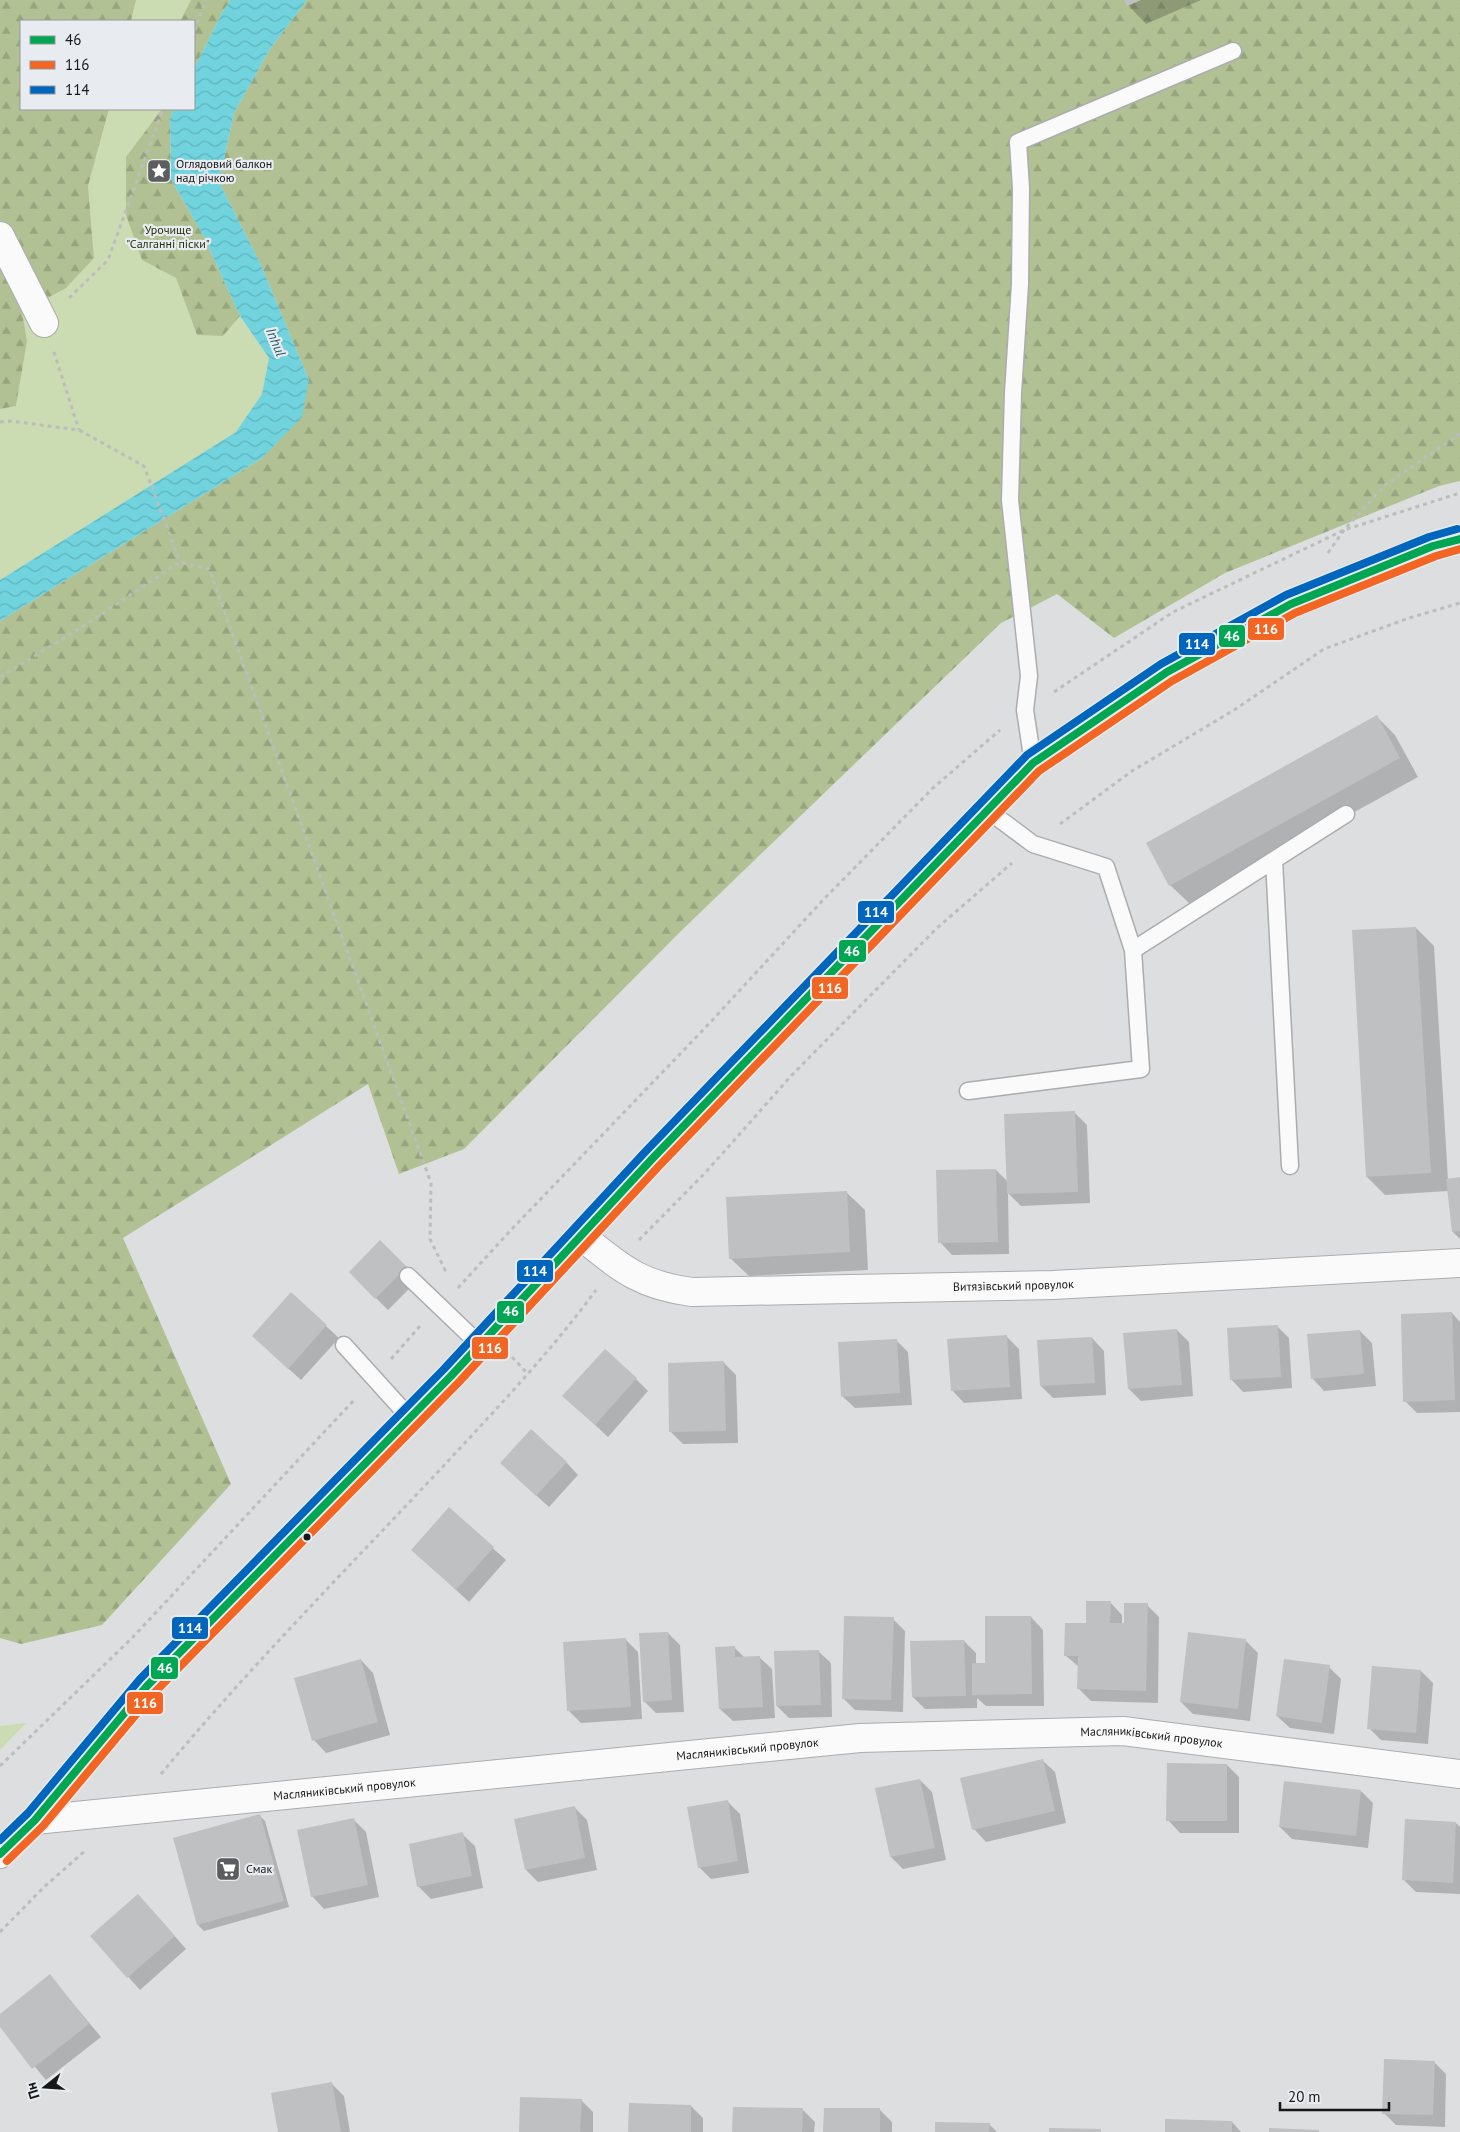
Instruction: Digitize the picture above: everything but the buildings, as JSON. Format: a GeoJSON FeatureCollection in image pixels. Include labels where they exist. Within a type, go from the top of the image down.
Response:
{"type":"FeatureCollection","features":[{"type":"Feature","properties":{"kind":"street"},"geometry":{"type":"LineString","coordinates":[[0,236],[44,323]]}},
{"type":"Feature","properties":{"kind":"street"},"geometry":{"type":"LineString","coordinates":[[0,1854],[35,1820],[147,1686],[410,1418],[986,809],[1033,763],[1167,672],[1291,604],[1432,546],[1460,539]]}},
{"type":"Feature","properties":{"kind":"street","name":"Витязівський провулок"},"geometry":{"type":"LineString","coordinates":[[581,1236],[626,1272],[663,1288],[692,1292],[1054,1285],[1460,1263]]}},
{"type":"Feature","properties":{"kind":"street","name":"Масляниківський провулок"},"geometry":{"type":"LineString","coordinates":[[35,1820],[860,1738],[1123,1731],[1460,1774]]}},
{"type":"Feature","properties":{"kind":"lane"},"geometry":{"type":"LineString","coordinates":[[1033,763],[1025,710],[1029,676],[1010,500],[1013,393],[1020,284],[1022,188],[1018,142],[1234,51]]}},
{"type":"Feature","properties":{"kind":"lane"},"geometry":{"type":"LineString","coordinates":[[968,1091],[1141,1069],[1133,950],[1106,867],[1034,844],[986,809]]}},
{"type":"Feature","properties":{"kind":"lane"},"geometry":{"type":"LineString","coordinates":[[1133,950],[1346,814]]}},
{"type":"Feature","properties":{"kind":"lane"},"geometry":{"type":"LineString","coordinates":[[1274,860],[1290,1166]]}},
{"type":"Feature","properties":{"kind":"lane"},"geometry":{"type":"LineString","coordinates":[[408,1276],[480,1345]]}},
{"type":"Feature","properties":{"kind":"lane"},"geometry":{"type":"LineString","coordinates":[[344,1345],[375,1377],[410,1418]]}},
{"type":"Feature","properties":{"kind":"path"},"geometry":{"type":"LineString","coordinates":[[195,28],[206,0]]}},
{"type":"Feature","properties":{"kind":"path"},"geometry":{"type":"LineString","coordinates":[[79,430],[44,323],[108,260],[163,110]]}},
{"type":"Feature","properties":{"kind":"path"},"geometry":{"type":"LineString","coordinates":[[0,422],[10,421],[79,430],[144,466],[180,562]]}},
{"type":"Feature","properties":{"kind":"path"},"geometry":{"type":"LineString","coordinates":[[1323,560],[1344,530],[1385,485],[1460,434]]}},
{"type":"Feature","properties":{"kind":"path"},"geometry":{"type":"LineString","coordinates":[[451,1283],[455,1292],[510,1231],[705,1028],[823,900],[932,788],[1025,710],[1173,612],[1344,530],[1460,493]]}},
{"type":"Feature","properties":{"kind":"path"},"geometry":{"type":"LineString","coordinates":[[0,677],[82,627],[180,562],[209,569],[431,1183],[430,1238],[447,1274]]}},
{"type":"Feature","properties":{"kind":"path"},"geometry":{"type":"LineString","coordinates":[[131,1809],[210,1714],[502,1402],[586,1304],[615,1264],[706,1172],[791,1076],[937,928],[1034,844],[1132,771],[1234,710],[1324,649],[1409,618],[1460,603]]}},
{"type":"Feature","properties":{"kind":"path"},"geometry":{"type":"LineString","coordinates":[[0,1766],[133,1637],[439,1307]]}},
{"type":"Feature","properties":{"kind":"path"},"geometry":{"type":"LineString","coordinates":[[0,1932],[44,1887],[88,1848]]}},
{"type":"Feature","properties":{"kind":"green space","name":"Урочище \"Салганні піски\""},"geometry":{"type":"Polygon","coordinates":[[[0,0],[136,0],[131,20],[20,20],[20,110],[109,110],[88,186],[94,258],[66,288],[22,312],[27,341],[16,406],[0,409],[0,0]]]}},
{"type":"Feature","properties":{"kind":"green space"},"geometry":{"type":"Polygon","coordinates":[[[136,0],[191,0],[181,20],[131,20],[136,0]]]}},
{"type":"Feature","properties":{"kind":"green space"},"geometry":{"type":"Polygon","coordinates":[[[191,0],[231,0],[223,11],[195,67],[195,20],[181,20],[191,0]]]}},
{"type":"Feature","properties":{"kind":"green space"},"geometry":{"type":"Polygon","coordinates":[[[307,0],[1460,0],[1460,481],[1439,486],[1225,573],[1114,638],[1057,594],[1001,623],[681,931],[464,1149],[399,1174],[368,1084],[123,1238],[231,1484],[102,1625],[21,1644],[0,1638],[0,621],[262,458],[309,380],[260,263],[219,182],[234,113],[270,49],[307,0]]]}},
{"type":"Feature","properties":{"kind":"green space"},"geometry":{"type":"Polygon","coordinates":[[[109,110],[162,110],[142,260],[176,278],[197,335],[223,336],[240,316],[269,358],[262,394],[237,432],[0,580],[0,409],[16,406],[27,341],[22,312],[66,288],[94,258],[88,186],[109,110]]]}},
{"type":"Feature","properties":{"kind":"green space","name":"Урочище \"Салганні піски\""},"geometry":{"type":"Polygon","coordinates":[[[161,110],[174,110],[170,118],[171,179],[204,237],[240,316],[223,336],[197,335],[176,278],[142,260],[126,215],[126,157],[161,110]]]}},
{"type":"Feature","properties":{"kind":"green space"},"geometry":{"type":"Polygon","coordinates":[[[26,1723],[0,1750],[0,1726],[26,1723]]]}},
{"type":"Feature","properties":{"kind":"water","name":"Inhul"},"geometry":{"type":"Polygon","coordinates":[[[231,0],[307,0],[270,49],[234,113],[219,182],[260,263],[309,380],[302,417],[262,458],[0,621],[0,580],[236,432],[262,394],[269,358],[240,316],[204,237],[171,179],[170,118],[174,110],[195,110],[195,67],[223,11],[231,0]]]}},
{"type":"Feature","properties":{"kind":"transit line","name":"114"},"geometry":{"type":"LineString","coordinates":[[0,1840],[28,1813],[140,1679],[444,1369],[645,1152],[1027,755],[1161,664],[1286,595],[1429,537],[1457,529]]}},
{"type":"Feature","properties":{"kind":"transit line","name":"46"},"geometry":{"type":"LineString","coordinates":[[0,1854],[35,1820],[147,1686],[451,1376],[652,1159],[1033,763],[1167,672],[1291,604],[1433,546],[1460,539]]}},
{"type":"Feature","properties":{"kind":"transit line","name":"116"},"geometry":{"type":"LineString","coordinates":[[7,1861],[43,1826],[154,1693],[458,1383],[659,1166],[1039,771],[1172,681],[1295,613],[1436,556],[1460,549]]}},
{"type":"Feature","properties":{"kind":"place","name":"Оглядовий балкон над річкою"},"geometry":{"type":"Point","coordinates":[159,171]}},
{"type":"Feature","properties":{"kind":"place","name":"Смак"},"geometry":{"type":"Point","coordinates":[228,1869]}}]}
